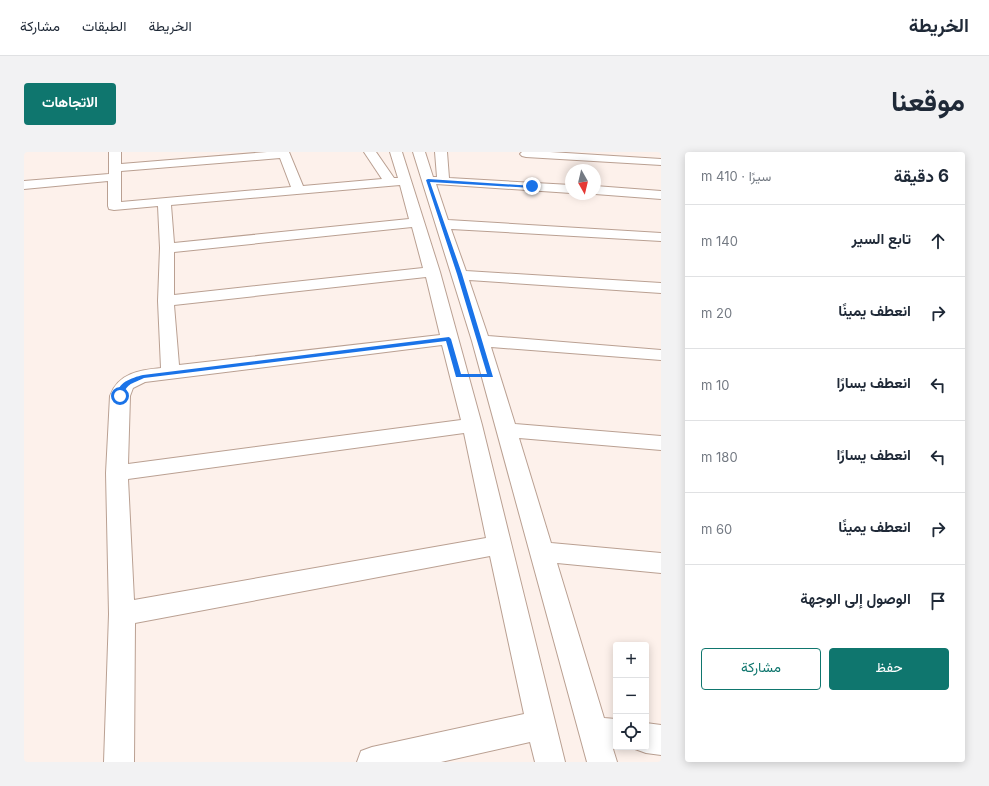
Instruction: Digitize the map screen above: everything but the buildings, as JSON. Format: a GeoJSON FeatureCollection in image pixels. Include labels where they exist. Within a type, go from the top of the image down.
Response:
{"type":"FeatureCollection","features":[{"type":"Feature","properties":{"kind":"street"},"geometry":{"type":"LineString","coordinates":[[115,152],[114,206],[397,181]]}},
{"type":"Feature","properties":{"kind":"street"},"geometry":{"type":"LineString","coordinates":[[370,152],[397,181],[417,222],[432,272],[472,425],[550,762]]}},
{"type":"Feature","properties":{"kind":"street"},"geometry":{"type":"LineString","coordinates":[[396,152],[397,181]]}},
{"type":"Feature","properties":{"kind":"street"},"geometry":{"type":"LineString","coordinates":[[419,152],[435,181],[442,224],[460,274],[481,341],[542,552],[605,733],[602,762]]}},
{"type":"Feature","properties":{"kind":"street"},"geometry":{"type":"LineString","coordinates":[[435,181],[441,152]]}},
{"type":"Feature","properties":{"kind":"street"},"geometry":{"type":"LineString","coordinates":[[24,185],[220,155],[283,153],[298,189]]}},
{"type":"Feature","properties":{"kind":"street"},"geometry":{"type":"LineString","coordinates":[[532,186],[526,153],[592,155],[661,162]]}},
{"type":"Feature","properties":{"kind":"street"},"geometry":{"type":"LineString","coordinates":[[435,181],[565,189]]}},
{"type":"Feature","properties":{"kind":"street"},"geometry":{"type":"LineString","coordinates":[[601,190],[661,195]]}},
{"type":"Feature","properties":{"kind":"street"},"geometry":{"type":"LineString","coordinates":[[164,201],[167,248],[166,301],[170,372]]}},
{"type":"Feature","properties":{"kind":"street"},"geometry":{"type":"LineString","coordinates":[[167,248],[417,222]]}},
{"type":"Feature","properties":{"kind":"street"},"geometry":{"type":"LineString","coordinates":[[442,224],[661,237]]}},
{"type":"Feature","properties":{"kind":"street"},"geometry":{"type":"LineString","coordinates":[[166,301],[432,272]]}},
{"type":"Feature","properties":{"kind":"street"},"geometry":{"type":"LineString","coordinates":[[460,274],[661,288]]}},
{"type":"Feature","properties":{"kind":"street"},"geometry":{"type":"LineString","coordinates":[[119,762],[122,614],[117,473],[120,396],[122,388],[136,378],[170,372],[449,339]]}},
{"type":"Feature","properties":{"kind":"street"},"geometry":{"type":"LineString","coordinates":[[481,341],[661,355]]}},
{"type":"Feature","properties":{"kind":"street"},"geometry":{"type":"LineString","coordinates":[[458,375],[491,376]]}},
{"type":"Feature","properties":{"kind":"street"},"geometry":{"type":"LineString","coordinates":[[117,473],[472,425]]}},
{"type":"Feature","properties":{"kind":"street"},"geometry":{"type":"LineString","coordinates":[[507,430],[661,443]]}},
{"type":"Feature","properties":{"kind":"street"},"geometry":{"type":"LineString","coordinates":[[122,614],[499,545]]}},
{"type":"Feature","properties":{"kind":"street"},"geometry":{"type":"LineString","coordinates":[[542,552],[661,564]]}},
{"type":"Feature","properties":{"kind":"street"},"geometry":{"type":"LineString","coordinates":[[372,762],[541,724]]}},
{"type":"Feature","properties":{"kind":"street"},"geometry":{"type":"LineString","coordinates":[[649,738],[661,740]]}},
{"type":"Feature","properties":{"kind":"route"},"geometry":{"type":"LineString","coordinates":[[120,396],[120,392],[126,384],[143,376],[449,339],[458,375],[491,376],[460,274],[428,180],[532,186]]}}]}
